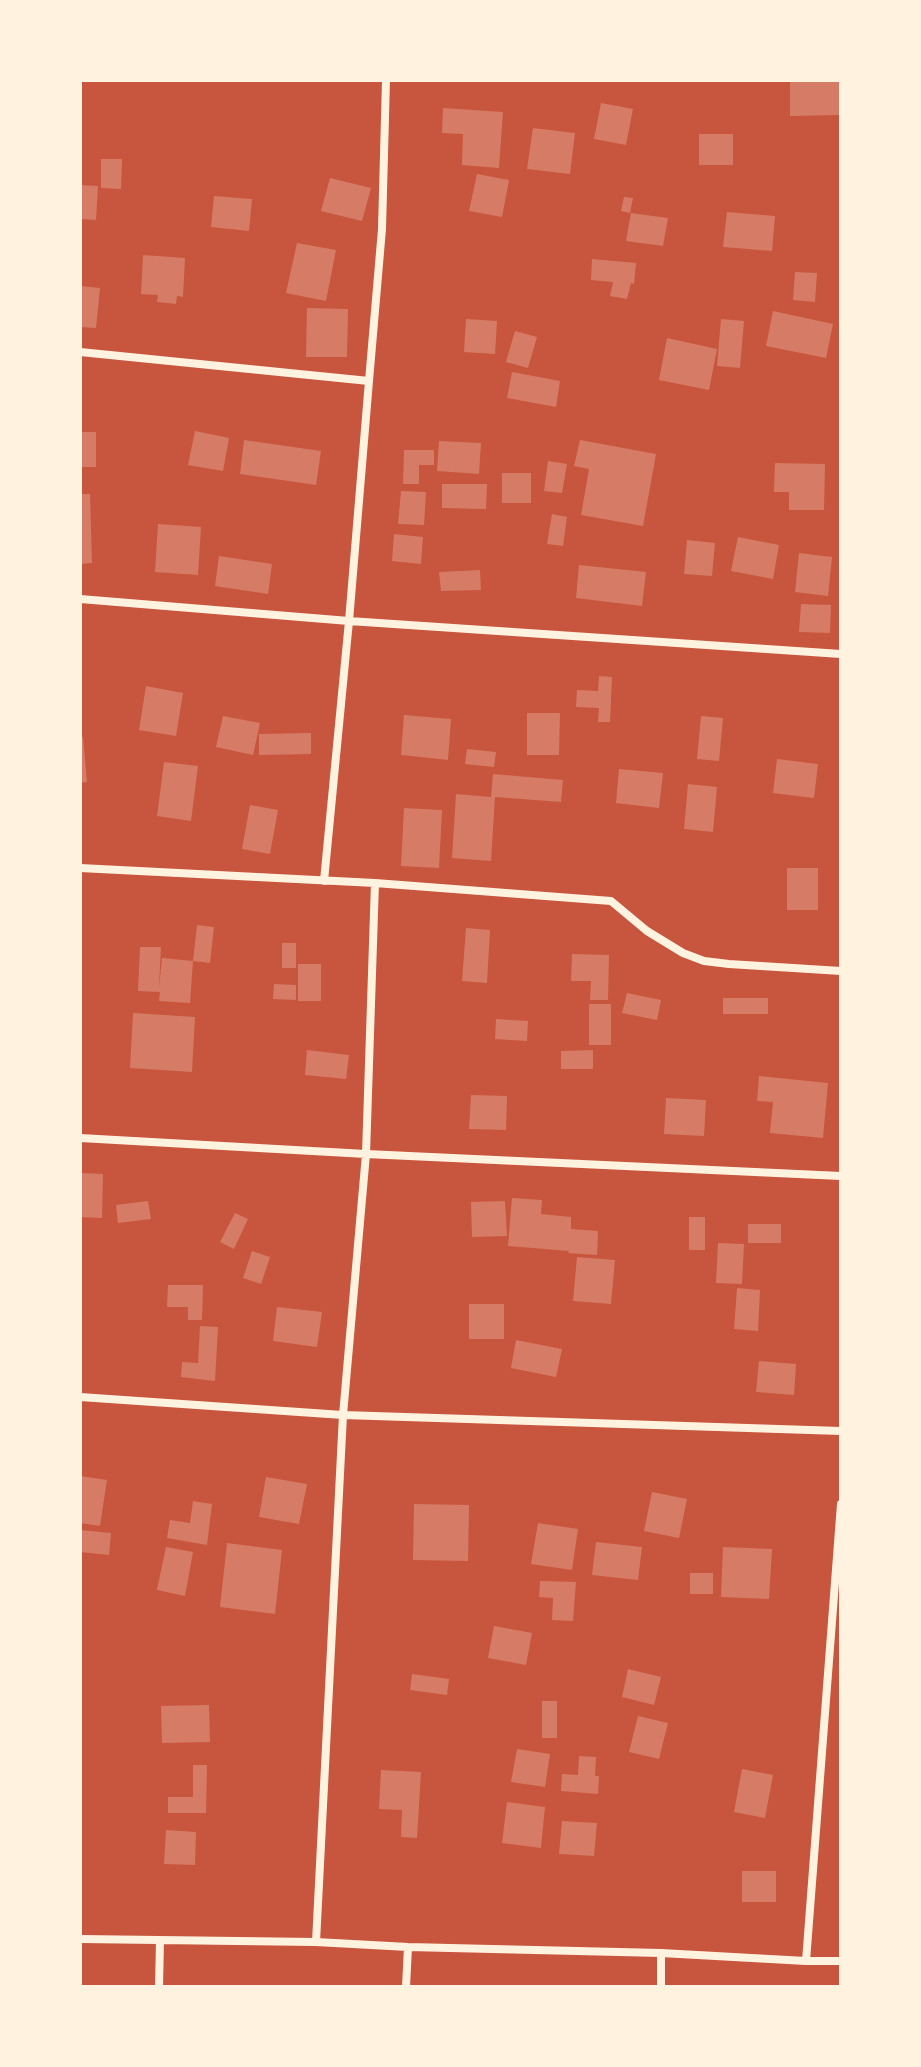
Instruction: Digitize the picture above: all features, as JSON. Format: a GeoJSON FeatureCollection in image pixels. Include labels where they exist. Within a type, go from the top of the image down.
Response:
{"type":"FeatureCollection","features":[{"type":"Feature","properties":{"kind":"street"},"geometry":{"type":"LineString","coordinates":[[324,881],[382,229],[386,80]]}},
{"type":"Feature","properties":{"kind":"street"},"geometry":{"type":"LineString","coordinates":[[80,352],[369,381]]}},
{"type":"Feature","properties":{"kind":"street"},"geometry":{"type":"LineString","coordinates":[[80,599],[349,621],[841,654]]}},
{"type":"Feature","properties":{"kind":"street"},"geometry":{"type":"LineString","coordinates":[[80,868],[375,883],[611,901],[647,931],[683,953],[704,961],[841,971]]}},
{"type":"Feature","properties":{"kind":"street"},"geometry":{"type":"LineString","coordinates":[[316,1942],[343,1415],[366,1154],[375,883]]}},
{"type":"Feature","properties":{"kind":"street"},"geometry":{"type":"LineString","coordinates":[[80,1138],[841,1176]]}},
{"type":"Feature","properties":{"kind":"street"},"geometry":{"type":"LineString","coordinates":[[80,1397],[343,1415],[841,1431]]}},
{"type":"Feature","properties":{"kind":"street"},"geometry":{"type":"LineString","coordinates":[[806,1961],[841,1504]]}},
{"type":"Feature","properties":{"kind":"street"},"geometry":{"type":"LineString","coordinates":[[80,1939],[316,1942],[841,1961]]}},
{"type":"Feature","properties":{"kind":"street"},"geometry":{"type":"LineString","coordinates":[[159,1987],[160,1941]]}},
{"type":"Feature","properties":{"kind":"street"},"geometry":{"type":"LineString","coordinates":[[406,1987],[408,1947]]}},
{"type":"Feature","properties":{"kind":"street"},"geometry":{"type":"LineString","coordinates":[[661,1953],[661,1987]]}},
{"type":"Feature","properties":{"kind":"building"},"geometry":{"type":"Polygon","coordinates":[[[790,80],[840,80],[840,115],[790,116],[790,80]]]}},
{"type":"Feature","properties":{"kind":"building"},"geometry":{"type":"Polygon","coordinates":[[[601,103],[633,109],[626,145],[594,139],[601,103]]]}},
{"type":"Feature","properties":{"kind":"building"},"geometry":{"type":"Polygon","coordinates":[[[443,108],[503,112],[499,168],[462,165],[463,134],[442,133],[443,108]]]}},
{"type":"Feature","properties":{"kind":"building"},"geometry":{"type":"Polygon","coordinates":[[[533,128],[575,133],[570,174],[527,169],[533,128]]]}},
{"type":"Feature","properties":{"kind":"building"},"geometry":{"type":"Polygon","coordinates":[[[699,134],[733,134],[733,165],[699,165],[699,134]]]}},
{"type":"Feature","properties":{"kind":"building"},"geometry":{"type":"Polygon","coordinates":[[[101,159],[122,159],[121,189],[101,188],[101,159]]]}},
{"type":"Feature","properties":{"kind":"building"},"geometry":{"type":"Polygon","coordinates":[[[477,174],[509,180],[502,217],[469,211],[477,174]]]}},
{"type":"Feature","properties":{"kind":"building"},"geometry":{"type":"Polygon","coordinates":[[[330,178],[371,188],[362,221],[321,211],[330,178]]]}},
{"type":"Feature","properties":{"kind":"building"},"geometry":{"type":"Polygon","coordinates":[[[80,185],[98,186],[96,220],[80,219],[80,185]]]}},
{"type":"Feature","properties":{"kind":"building"},"geometry":{"type":"Polygon","coordinates":[[[214,196],[252,199],[249,231],[211,227],[214,196]]]}},
{"type":"Feature","properties":{"kind":"building"},"geometry":{"type":"Polygon","coordinates":[[[624,197],[633,198],[630,213],[621,211],[624,197]]]}},
{"type":"Feature","properties":{"kind":"building"},"geometry":{"type":"Polygon","coordinates":[[[727,212],[775,216],[772,251],[723,247],[727,212]]]}},
{"type":"Feature","properties":{"kind":"building"},"geometry":{"type":"Polygon","coordinates":[[[631,213],[668,218],[663,246],[626,241],[631,213]]]}},
{"type":"Feature","properties":{"kind":"building"},"geometry":{"type":"Polygon","coordinates":[[[297,243],[336,250],[326,301],[286,293],[297,243]]]}},
{"type":"Feature","properties":{"kind":"building"},"geometry":{"type":"Polygon","coordinates":[[[143,255],[185,258],[183,297],[177,296],[176,304],[157,302],[158,295],[141,294],[143,255]]]}},
{"type":"Feature","properties":{"kind":"building"},"geometry":{"type":"Polygon","coordinates":[[[592,259],[636,263],[634,284],[631,283],[627,299],[610,296],[613,282],[591,280],[592,259]]]}},
{"type":"Feature","properties":{"kind":"building"},"geometry":{"type":"Polygon","coordinates":[[[795,272],[817,273],[815,302],[793,300],[795,272]]]}},
{"type":"Feature","properties":{"kind":"building"},"geometry":{"type":"Polygon","coordinates":[[[80,286],[100,288],[96,328],[80,327],[80,286]]]}},
{"type":"Feature","properties":{"kind":"building"},"geometry":{"type":"Polygon","coordinates":[[[307,308],[348,309],[347,357],[306,357],[307,308]]]}},
{"type":"Feature","properties":{"kind":"building"},"geometry":{"type":"Polygon","coordinates":[[[773,311],[833,324],[826,358],[766,346],[773,311]]]}},
{"type":"Feature","properties":{"kind":"building"},"geometry":{"type":"Polygon","coordinates":[[[466,319],[497,321],[495,354],[464,352],[466,319]]]}},
{"type":"Feature","properties":{"kind":"building"},"geometry":{"type":"Polygon","coordinates":[[[721,319],[744,321],[740,368],[717,366],[721,319]]]}},
{"type":"Feature","properties":{"kind":"building"},"geometry":{"type":"Polygon","coordinates":[[[515,331],[537,337],[528,368],[506,362],[515,331]]]}},
{"type":"Feature","properties":{"kind":"building"},"geometry":{"type":"Polygon","coordinates":[[[667,338],[717,349],[709,390],[659,380],[667,338]]]}},
{"type":"Feature","properties":{"kind":"building"},"geometry":{"type":"Polygon","coordinates":[[[512,372],[560,381],[556,407],[507,398],[512,372]]]}},
{"type":"Feature","properties":{"kind":"building"},"geometry":{"type":"Polygon","coordinates":[[[195,431],[229,438],[223,471],[188,465],[195,431]]]}},
{"type":"Feature","properties":{"kind":"building"},"geometry":{"type":"Polygon","coordinates":[[[80,432],[96,432],[96,467],[80,467],[80,432]]]}},
{"type":"Feature","properties":{"kind":"building"},"geometry":{"type":"Polygon","coordinates":[[[244,440],[321,451],[316,485],[240,474],[244,440]]]}},
{"type":"Feature","properties":{"kind":"building"},"geometry":{"type":"Polygon","coordinates":[[[580,440],[656,454],[643,526],[581,515],[589,469],[574,466],[580,440]]]}},
{"type":"Feature","properties":{"kind":"building"},"geometry":{"type":"Polygon","coordinates":[[[439,441],[481,443],[479,474],[437,471],[439,441]]]}},
{"type":"Feature","properties":{"kind":"building"},"geometry":{"type":"Polygon","coordinates":[[[404,450],[434,450],[434,465],[419,465],[419,484],[403,484],[404,450]]]}},
{"type":"Feature","properties":{"kind":"building"},"geometry":{"type":"Polygon","coordinates":[[[548,461],[567,464],[562,493],[544,491],[548,461]]]}},
{"type":"Feature","properties":{"kind":"building"},"geometry":{"type":"Polygon","coordinates":[[[775,463],[825,464],[824,510],[789,510],[789,492],[774,492],[775,463]]]}},
{"type":"Feature","properties":{"kind":"building"},"geometry":{"type":"Polygon","coordinates":[[[502,473],[531,473],[531,503],[502,503],[502,473]]]}},
{"type":"Feature","properties":{"kind":"building"},"geometry":{"type":"Polygon","coordinates":[[[442,484],[487,484],[486,509],[442,508],[442,484]]]}},
{"type":"Feature","properties":{"kind":"building"},"geometry":{"type":"Polygon","coordinates":[[[401,491],[426,492],[424,525],[398,524],[401,491]]]}},
{"type":"Feature","properties":{"kind":"building"},"geometry":{"type":"Polygon","coordinates":[[[80,494],[90,494],[92,563],[80,564],[80,494]]]}},
{"type":"Feature","properties":{"kind":"building"},"geometry":{"type":"Polygon","coordinates":[[[552,514],[567,517],[563,546],[547,544],[552,514]]]}},
{"type":"Feature","properties":{"kind":"building"},"geometry":{"type":"Polygon","coordinates":[[[158,524],[201,527],[198,575],[155,572],[158,524]]]}},
{"type":"Feature","properties":{"kind":"building"},"geometry":{"type":"Polygon","coordinates":[[[394,534],[423,537],[421,564],[392,561],[394,534]]]}},
{"type":"Feature","properties":{"kind":"building"},"geometry":{"type":"Polygon","coordinates":[[[738,537],[779,545],[773,579],[731,571],[738,537]]]}},
{"type":"Feature","properties":{"kind":"building"},"geometry":{"type":"Polygon","coordinates":[[[687,540],[715,543],[712,576],[684,574],[687,540]]]}},
{"type":"Feature","properties":{"kind":"building"},"geometry":{"type":"Polygon","coordinates":[[[799,553],[832,557],[828,596],[795,592],[799,553]]]}},
{"type":"Feature","properties":{"kind":"building"},"geometry":{"type":"Polygon","coordinates":[[[219,556],[272,564],[268,594],[215,586],[219,556]]]}},
{"type":"Feature","properties":{"kind":"building"},"geometry":{"type":"Polygon","coordinates":[[[579,565],[646,572],[642,606],[576,598],[579,565]]]}},
{"type":"Feature","properties":{"kind":"building"},"geometry":{"type":"Polygon","coordinates":[[[480,570],[481,590],[441,591],[439,572],[480,570]]]}},
{"type":"Feature","properties":{"kind":"building"},"geometry":{"type":"Polygon","coordinates":[[[801,604],[831,605],[830,633],[799,632],[801,604]]]}},
{"type":"Feature","properties":{"kind":"building"},"geometry":{"type":"Polygon","coordinates":[[[599,676],[612,677],[610,722],[598,722],[599,708],[576,707],[577,690],[598,691],[599,676]]]}},
{"type":"Feature","properties":{"kind":"building"},"geometry":{"type":"Polygon","coordinates":[[[146,686],[183,693],[176,736],[139,730],[146,686]]]}},
{"type":"Feature","properties":{"kind":"building"},"geometry":{"type":"Polygon","coordinates":[[[527,713],[560,713],[559,755],[527,755],[527,713]]]}},
{"type":"Feature","properties":{"kind":"building"},"geometry":{"type":"Polygon","coordinates":[[[404,715],[451,719],[448,760],[401,755],[404,715]]]}},
{"type":"Feature","properties":{"kind":"building"},"geometry":{"type":"Polygon","coordinates":[[[223,716],[260,723],[253,755],[216,747],[223,716]]]}},
{"type":"Feature","properties":{"kind":"building"},"geometry":{"type":"Polygon","coordinates":[[[701,716],[723,718],[719,761],[697,759],[701,716]]]}},
{"type":"Feature","properties":{"kind":"building"},"geometry":{"type":"Polygon","coordinates":[[[311,733],[311,754],[259,755],[259,734],[311,733]]]}},
{"type":"Feature","properties":{"kind":"building"},"geometry":{"type":"Polygon","coordinates":[[[83,737],[87,782],[80,783],[80,738],[83,737]]]}},
{"type":"Feature","properties":{"kind":"building"},"geometry":{"type":"Polygon","coordinates":[[[467,749],[496,752],[494,767],[465,764],[467,749]]]}},
{"type":"Feature","properties":{"kind":"building"},"geometry":{"type":"Polygon","coordinates":[[[777,759],[818,764],[814,798],[773,793],[777,759]]]}},
{"type":"Feature","properties":{"kind":"building"},"geometry":{"type":"Polygon","coordinates":[[[164,762],[198,766],[191,821],[157,816],[164,762]]]}},
{"type":"Feature","properties":{"kind":"building"},"geometry":{"type":"Polygon","coordinates":[[[619,769],[663,773],[659,808],[616,803],[619,769]]]}},
{"type":"Feature","properties":{"kind":"building"},"geometry":{"type":"Polygon","coordinates":[[[493,774],[563,780],[561,802],[495,797],[491,861],[452,858],[456,794],[491,797],[493,774]]]}},
{"type":"Feature","properties":{"kind":"building"},"geometry":{"type":"Polygon","coordinates":[[[688,784],[717,787],[713,832],[684,829],[688,784]]]}},
{"type":"Feature","properties":{"kind":"building"},"geometry":{"type":"Polygon","coordinates":[[[250,805],[278,810],[270,854],[242,849],[250,805]]]}},
{"type":"Feature","properties":{"kind":"building"},"geometry":{"type":"Polygon","coordinates":[[[404,808],[442,810],[439,868],[401,866],[404,808]]]}},
{"type":"Feature","properties":{"kind":"building"},"geometry":{"type":"Polygon","coordinates":[[[787,868],[818,868],[818,910],[787,910],[787,868]]]}},
{"type":"Feature","properties":{"kind":"building"},"geometry":{"type":"Polygon","coordinates":[[[197,925],[214,927],[210,963],[193,961],[197,925]]]}},
{"type":"Feature","properties":{"kind":"building"},"geometry":{"type":"Polygon","coordinates":[[[466,928],[490,930],[487,983],[462,981],[466,928]]]}},
{"type":"Feature","properties":{"kind":"building"},"geometry":{"type":"Polygon","coordinates":[[[282,943],[296,943],[296,968],[282,968],[282,943]]]}},
{"type":"Feature","properties":{"kind":"building"},"geometry":{"type":"Polygon","coordinates":[[[140,947],[161,947],[159,988],[162,958],[193,961],[190,1003],[159,1001],[160,992],[138,991],[140,947]]]}},
{"type":"Feature","properties":{"kind":"building"},"geometry":{"type":"Polygon","coordinates":[[[572,954],[609,955],[608,1000],[590,1000],[591,981],[571,981],[572,954]]]}},
{"type":"Feature","properties":{"kind":"building"},"geometry":{"type":"Polygon","coordinates":[[[298,964],[321,964],[321,1001],[298,1001],[298,964]]]}},
{"type":"Feature","properties":{"kind":"building"},"geometry":{"type":"Polygon","coordinates":[[[274,984],[296,985],[296,1000],[273,999],[274,984]]]}},
{"type":"Feature","properties":{"kind":"building"},"geometry":{"type":"Polygon","coordinates":[[[627,993],[661,1000],[657,1020],[622,1013],[627,993]]]}},
{"type":"Feature","properties":{"kind":"building"},"geometry":{"type":"Polygon","coordinates":[[[723,998],[768,998],[768,1014],[723,1014],[723,998]]]}},
{"type":"Feature","properties":{"kind":"building"},"geometry":{"type":"Polygon","coordinates":[[[589,1004],[611,1004],[611,1045],[589,1045],[589,1004]]]}},
{"type":"Feature","properties":{"kind":"building"},"geometry":{"type":"Polygon","coordinates":[[[133,1013],[195,1017],[192,1072],[130,1068],[133,1013]]]}},
{"type":"Feature","properties":{"kind":"building"},"geometry":{"type":"Polygon","coordinates":[[[496,1019],[528,1021],[527,1041],[495,1039],[496,1019]]]}},
{"type":"Feature","properties":{"kind":"building"},"geometry":{"type":"Polygon","coordinates":[[[307,1050],[349,1055],[346,1079],[305,1075],[307,1050]]]}},
{"type":"Feature","properties":{"kind":"building"},"geometry":{"type":"Polygon","coordinates":[[[593,1050],[593,1069],[561,1069],[561,1051],[593,1050]]]}},
{"type":"Feature","properties":{"kind":"building"},"geometry":{"type":"Polygon","coordinates":[[[759,1076],[828,1083],[823,1138],[770,1133],[773,1102],[757,1101],[759,1076]]]}},
{"type":"Feature","properties":{"kind":"building"},"geometry":{"type":"Polygon","coordinates":[[[471,1095],[507,1096],[506,1130],[469,1129],[471,1095]]]}},
{"type":"Feature","properties":{"kind":"building"},"geometry":{"type":"Polygon","coordinates":[[[666,1098],[706,1100],[704,1136],[664,1134],[666,1098]]]}},
{"type":"Feature","properties":{"kind":"building"},"geometry":{"type":"Polygon","coordinates":[[[80,1173],[103,1174],[102,1218],[80,1217],[80,1173]]]}},
{"type":"Feature","properties":{"kind":"building"},"geometry":{"type":"Polygon","coordinates":[[[512,1198],[542,1200],[541,1214],[571,1217],[571,1229],[598,1231],[597,1255],[508,1246],[512,1198]]]}},
{"type":"Feature","properties":{"kind":"building"},"geometry":{"type":"Polygon","coordinates":[[[148,1201],[151,1219],[118,1223],[116,1205],[148,1201]]]}},
{"type":"Feature","properties":{"kind":"building"},"geometry":{"type":"Polygon","coordinates":[[[505,1201],[507,1236],[472,1237],[471,1202],[505,1201]]]}},
{"type":"Feature","properties":{"kind":"building"},"geometry":{"type":"Polygon","coordinates":[[[235,1213],[248,1219],[234,1249],[220,1242],[235,1213]]]}},
{"type":"Feature","properties":{"kind":"building"},"geometry":{"type":"Polygon","coordinates":[[[689,1217],[705,1217],[705,1250],[689,1250],[689,1217]]]}},
{"type":"Feature","properties":{"kind":"building"},"geometry":{"type":"Polygon","coordinates":[[[748,1224],[781,1224],[781,1243],[748,1243],[748,1224]]]}},
{"type":"Feature","properties":{"kind":"building"},"geometry":{"type":"Polygon","coordinates":[[[718,1243],[744,1244],[742,1284],[716,1283],[718,1243]]]}},
{"type":"Feature","properties":{"kind":"building"},"geometry":{"type":"Polygon","coordinates":[[[252,1251],[270,1257],[261,1284],[243,1278],[252,1251]]]}},
{"type":"Feature","properties":{"kind":"building"},"geometry":{"type":"Polygon","coordinates":[[[577,1257],[615,1260],[611,1304],[573,1301],[577,1257]]]}},
{"type":"Feature","properties":{"kind":"building"},"geometry":{"type":"Polygon","coordinates":[[[168,1285],[203,1285],[202,1320],[188,1320],[188,1307],[167,1307],[168,1285]]]}},
{"type":"Feature","properties":{"kind":"building"},"geometry":{"type":"Polygon","coordinates":[[[737,1288],[760,1290],[758,1331],[734,1329],[737,1288]]]}},
{"type":"Feature","properties":{"kind":"building"},"geometry":{"type":"Polygon","coordinates":[[[469,1304],[504,1304],[504,1339],[469,1339],[469,1304]]]}},
{"type":"Feature","properties":{"kind":"building"},"geometry":{"type":"Polygon","coordinates":[[[277,1307],[322,1312],[317,1347],[273,1341],[277,1307]]]}},
{"type":"Feature","properties":{"kind":"building"},"geometry":{"type":"Polygon","coordinates":[[[200,1326],[218,1327],[215,1381],[181,1377],[182,1362],[198,1363],[200,1326]]]}},
{"type":"Feature","properties":{"kind":"building"},"geometry":{"type":"Polygon","coordinates":[[[516,1340],[562,1349],[556,1377],[511,1368],[516,1340]]]}},
{"type":"Feature","properties":{"kind":"building"},"geometry":{"type":"Polygon","coordinates":[[[759,1361],[796,1364],[794,1395],[756,1392],[759,1361]]]}},
{"type":"Feature","properties":{"kind":"building"},"geometry":{"type":"Polygon","coordinates":[[[80,1476],[107,1480],[100,1526],[80,1523],[80,1476]]]}},
{"type":"Feature","properties":{"kind":"building"},"geometry":{"type":"Polygon","coordinates":[[[266,1477],[307,1484],[299,1524],[259,1517],[266,1477]]]}},
{"type":"Feature","properties":{"kind":"building"},"geometry":{"type":"Polygon","coordinates":[[[652,1492],[687,1499],[679,1538],[644,1531],[652,1492]]]}},
{"type":"Feature","properties":{"kind":"building"},"geometry":{"type":"Polygon","coordinates":[[[193,1501],[212,1504],[207,1545],[167,1538],[170,1520],[190,1523],[193,1501]]]}},
{"type":"Feature","properties":{"kind":"building"},"geometry":{"type":"Polygon","coordinates":[[[414,1504],[469,1505],[468,1561],[413,1560],[414,1504]]]}},
{"type":"Feature","properties":{"kind":"building"},"geometry":{"type":"Polygon","coordinates":[[[538,1523],[578,1529],[572,1570],[531,1564],[538,1523]]]}},
{"type":"Feature","properties":{"kind":"building"},"geometry":{"type":"Polygon","coordinates":[[[80,1530],[111,1533],[109,1555],[80,1552],[80,1530]]]}},
{"type":"Feature","properties":{"kind":"building"},"geometry":{"type":"Polygon","coordinates":[[[596,1542],[642,1547],[638,1580],[592,1575],[596,1542]]]}},
{"type":"Feature","properties":{"kind":"building"},"geometry":{"type":"Polygon","coordinates":[[[227,1543],[282,1550],[275,1614],[220,1607],[227,1543]]]}},
{"type":"Feature","properties":{"kind":"building"},"geometry":{"type":"Polygon","coordinates":[[[166,1547],[193,1552],[185,1596],[157,1590],[166,1547]]]}},
{"type":"Feature","properties":{"kind":"building"},"geometry":{"type":"Polygon","coordinates":[[[723,1547],[772,1549],[769,1599],[721,1597],[723,1547]]]}},
{"type":"Feature","properties":{"kind":"building"},"geometry":{"type":"Polygon","coordinates":[[[690,1573],[713,1573],[713,1594],[690,1594],[690,1573]]]}},
{"type":"Feature","properties":{"kind":"building"},"geometry":{"type":"Polygon","coordinates":[[[540,1581],[576,1582],[573,1621],[552,1620],[553,1598],[539,1597],[540,1581]]]}},
{"type":"Feature","properties":{"kind":"building"},"geometry":{"type":"Polygon","coordinates":[[[494,1626],[532,1633],[526,1665],[488,1658],[494,1626]]]}},
{"type":"Feature","properties":{"kind":"building"},"geometry":{"type":"Polygon","coordinates":[[[628,1669],[661,1677],[654,1705],[622,1697],[628,1669]]]}},
{"type":"Feature","properties":{"kind":"building"},"geometry":{"type":"Polygon","coordinates":[[[412,1674],[449,1679],[447,1695],[410,1690],[412,1674]]]}},
{"type":"Feature","properties":{"kind":"building"},"geometry":{"type":"Polygon","coordinates":[[[542,1701],[557,1701],[557,1738],[542,1738],[542,1701]]]}},
{"type":"Feature","properties":{"kind":"building"},"geometry":{"type":"Polygon","coordinates":[[[209,1705],[210,1742],[162,1743],[161,1706],[209,1705]]]}},
{"type":"Feature","properties":{"kind":"building"},"geometry":{"type":"Polygon","coordinates":[[[638,1716],[668,1723],[659,1759],[629,1752],[638,1716]]]}},
{"type":"Feature","properties":{"kind":"building"},"geometry":{"type":"Polygon","coordinates":[[[517,1749],[550,1754],[545,1787],[511,1782],[517,1749]]]}},
{"type":"Feature","properties":{"kind":"building"},"geometry":{"type":"Polygon","coordinates":[[[579,1756],[596,1757],[598,1794],[561,1791],[562,1774],[578,1775],[579,1756]]]}},
{"type":"Feature","properties":{"kind":"building"},"geometry":{"type":"Polygon","coordinates":[[[193,1765],[207,1765],[206,1813],[168,1813],[168,1797],[193,1797],[193,1765]]]}},
{"type":"Feature","properties":{"kind":"building"},"geometry":{"type":"Polygon","coordinates":[[[742,1769],[773,1775],[765,1818],[734,1812],[742,1769]]]}},
{"type":"Feature","properties":{"kind":"building"},"geometry":{"type":"Polygon","coordinates":[[[381,1770],[421,1772],[417,1838],[401,1837],[402,1810],[379,1809],[381,1770]]]}},
{"type":"Feature","properties":{"kind":"building"},"geometry":{"type":"Polygon","coordinates":[[[507,1802],[545,1807],[541,1848],[502,1843],[507,1802]]]}},
{"type":"Feature","properties":{"kind":"building"},"geometry":{"type":"Polygon","coordinates":[[[562,1821],[597,1823],[594,1856],[559,1854],[562,1821]]]}},
{"type":"Feature","properties":{"kind":"building"},"geometry":{"type":"Polygon","coordinates":[[[166,1830],[196,1832],[195,1865],[164,1864],[166,1830]]]}},
{"type":"Feature","properties":{"kind":"building"},"geometry":{"type":"Polygon","coordinates":[[[742,1871],[776,1871],[776,1902],[742,1902],[742,1871]]]}}]}
